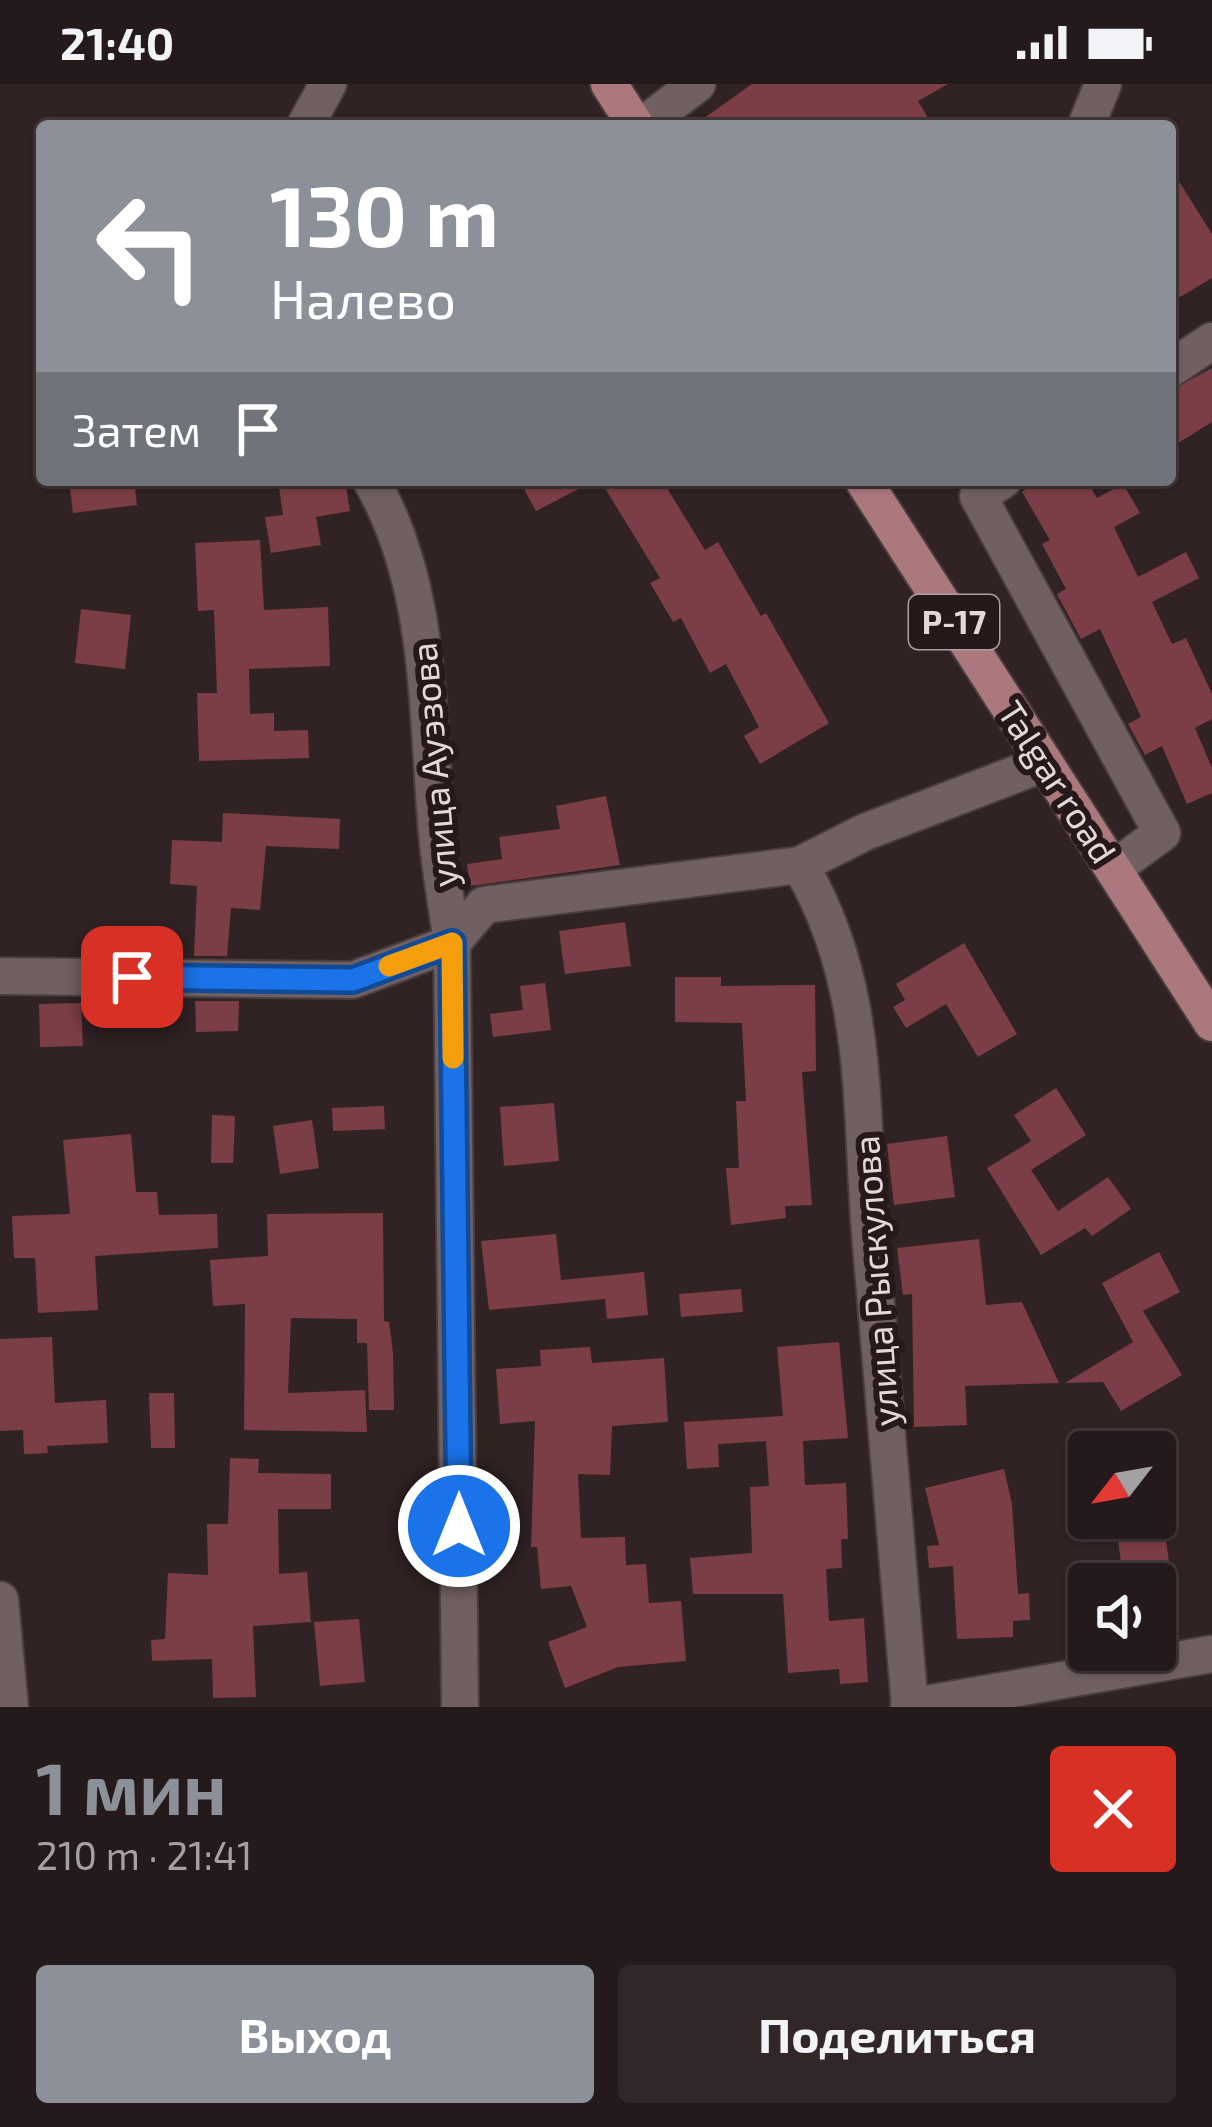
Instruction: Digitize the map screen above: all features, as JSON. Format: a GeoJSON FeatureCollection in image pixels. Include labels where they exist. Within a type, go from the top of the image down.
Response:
{"type":"FeatureCollection","features":[{"type":"Feature","properties":{"kind":"main road"},"geometry":{"type":"LineString","coordinates":[[609,84],[635,120]]}},
{"type":"Feature","properties":{"kind":"main road","name":"Talgar road"},"geometry":{"type":"LineString","coordinates":[[867,486],[1212,1023]]}},
{"type":"Feature","properties":{"kind":"street"},"geometry":{"type":"LineString","coordinates":[[308,120],[328,84]]}},
{"type":"Feature","properties":{"kind":"street"},"geometry":{"type":"LineString","coordinates":[[647,120],[697,84]]}},
{"type":"Feature","properties":{"kind":"street"},"geometry":{"type":"LineString","coordinates":[[1088,120],[1103,84]]}},
{"type":"Feature","properties":{"kind":"street"},"geometry":{"type":"LineString","coordinates":[[1176,365],[1212,341]]}},
{"type":"Feature","properties":{"kind":"street","name":"улица Ауэзова"},"geometry":{"type":"LineString","coordinates":[[375,486],[386,505],[425,634],[437,835],[452,943],[460,1707]]}},
{"type":"Feature","properties":{"kind":"street"},"geometry":{"type":"LineString","coordinates":[[994,486],[978,496],[1162,832],[1113,869]]}},
{"type":"Feature","properties":{"kind":"street"},"geometry":{"type":"LineString","coordinates":[[0,976],[353,980],[452,943],[484,905],[800,866],[865,832],[1045,763]]}},
{"type":"Feature","properties":{"kind":"street","name":"улица Рыскулова"},"geometry":{"type":"LineString","coordinates":[[800,866],[825,907],[860,1034],[868,1217],[909,1707]]}},
{"type":"Feature","properties":{"kind":"street"},"geometry":{"type":"LineString","coordinates":[[0,1600],[10,1707]]}},
{"type":"Feature","properties":{"kind":"street"},"geometry":{"type":"LineString","coordinates":[[909,1707],[1212,1654]]}},
{"type":"Feature","properties":{"kind":"building"},"geometry":{"type":"Polygon","coordinates":[[[752,84],[948,84],[918,101],[929,120],[701,120],[752,84]]]}},
{"type":"Feature","properties":{"kind":"building"},"geometry":{"type":"Polygon","coordinates":[[[1176,177],[1212,234],[1212,278],[1176,299],[1176,177]]]}},
{"type":"Feature","properties":{"kind":"building"},"geometry":{"type":"Polygon","coordinates":[[[1212,368],[1212,422],[1176,444],[1176,388],[1212,368]]]}},
{"type":"Feature","properties":{"kind":"building"},"geometry":{"type":"Polygon","coordinates":[[[70,486],[135,486],[137,505],[73,513],[70,486]]]}},
{"type":"Feature","properties":{"kind":"building"},"geometry":{"type":"Polygon","coordinates":[[[279,486],[346,486],[350,511],[316,517],[321,545],[271,553],[265,517],[283,515],[279,486]]]}},
{"type":"Feature","properties":{"kind":"building"},"geometry":{"type":"Polygon","coordinates":[[[522,486],[584,486],[536,511],[522,486]]]}},
{"type":"Feature","properties":{"kind":"building"},"geometry":{"type":"Polygon","coordinates":[[[604,486],[666,486],[705,550],[718,542],[761,616],[766,613],[829,723],[760,764],[744,736],[759,727],[726,664],[710,673],[681,618],[673,622],[650,583],[660,578],[604,486]]]}},
{"type":"Feature","properties":{"kind":"building"},"geometry":{"type":"Polygon","coordinates":[[[1028,486],[1090,486],[1097,498],[1124,486],[1140,513],[1114,527],[1138,577],[1186,552],[1199,578],[1152,602],[1172,644],[1186,638],[1212,694],[1212,719],[1195,728],[1212,768],[1212,793],[1187,804],[1162,746],[1145,755],[1128,724],[1141,717],[1100,629],[1081,639],[1057,594],[1066,589],[1042,544],[1050,540],[1022,492],[1028,486]]]}},
{"type":"Feature","properties":{"kind":"building"},"geometry":{"type":"Polygon","coordinates":[[[260,540],[264,610],[328,607],[330,666],[249,669],[250,714],[274,713],[274,731],[308,730],[309,758],[199,761],[197,693],[217,693],[214,610],[198,611],[195,543],[260,540]]]}},
{"type":"Feature","properties":{"kind":"building"},"geometry":{"type":"Polygon","coordinates":[[[81,609],[131,615],[125,669],[75,663],[81,609]]]}},
{"type":"Feature","properties":{"kind":"building"},"geometry":{"type":"Polygon","coordinates":[[[606,796],[620,865],[470,886],[467,864],[502,859],[499,837],[560,829],[556,806],[606,796]]]}},
{"type":"Feature","properties":{"kind":"building"},"geometry":{"type":"Polygon","coordinates":[[[223,813],[340,819],[339,849],[266,846],[260,910],[231,908],[227,956],[194,956],[197,886],[170,884],[172,840],[222,842],[223,813]]]}},
{"type":"Feature","properties":{"kind":"building"},"geometry":{"type":"Polygon","coordinates":[[[625,922],[631,966],[565,974],[559,931],[625,922]]]}},
{"type":"Feature","properties":{"kind":"building"},"geometry":{"type":"Polygon","coordinates":[[[964,943],[1017,1034],[978,1057],[946,1004],[906,1028],[893,1007],[905,1000],[896,984],[964,943]]]}},
{"type":"Feature","properties":{"kind":"building"},"geometry":{"type":"Polygon","coordinates":[[[675,977],[721,977],[721,986],[815,985],[816,1071],[802,1072],[812,1205],[785,1206],[786,1218],[731,1225],[726,1168],[739,1168],[736,1101],[746,1101],[742,1023],[675,1022],[675,977]]]}},
{"type":"Feature","properties":{"kind":"building"},"geometry":{"type":"Polygon","coordinates":[[[545,983],[551,1030],[493,1037],[490,1014],[523,1010],[520,986],[545,983]]]}},
{"type":"Feature","properties":{"kind":"building"},"geometry":{"type":"Polygon","coordinates":[[[195,1001],[239,1001],[238,1031],[196,1032],[195,1001]]]}},
{"type":"Feature","properties":{"kind":"building"},"geometry":{"type":"Polygon","coordinates":[[[81,1003],[83,1046],[40,1047],[39,1004],[81,1003]]]}},
{"type":"Feature","properties":{"kind":"building"},"geometry":{"type":"Polygon","coordinates":[[[1056,1088],[1086,1135],[1031,1170],[1058,1211],[1108,1177],[1131,1209],[1092,1236],[1085,1228],[1041,1255],[987,1168],[1031,1141],[1014,1115],[1056,1088]]]}},
{"type":"Feature","properties":{"kind":"building"},"geometry":{"type":"Polygon","coordinates":[[[554,1103],[559,1161],[504,1166],[500,1107],[554,1103]]]}},
{"type":"Feature","properties":{"kind":"building"},"geometry":{"type":"Polygon","coordinates":[[[384,1106],[385,1129],[333,1131],[332,1108],[384,1106]]]}},
{"type":"Feature","properties":{"kind":"building"},"geometry":{"type":"Polygon","coordinates":[[[212,1115],[235,1116],[233,1163],[211,1163],[212,1115]]]}},
{"type":"Feature","properties":{"kind":"building"},"geometry":{"type":"Polygon","coordinates":[[[312,1120],[319,1168],[280,1174],[273,1126],[312,1120]]]}},
{"type":"Feature","properties":{"kind":"building"},"geometry":{"type":"Polygon","coordinates":[[[131,1134],[136,1192],[157,1192],[159,1215],[217,1214],[218,1248],[95,1256],[98,1310],[38,1313],[35,1258],[14,1258],[12,1216],[70,1214],[63,1140],[131,1134]]]}},
{"type":"Feature","properties":{"kind":"building"},"geometry":{"type":"Polygon","coordinates":[[[947,1136],[955,1197],[894,1205],[887,1144],[947,1136]]]}},
{"type":"Feature","properties":{"kind":"building"},"geometry":{"type":"Polygon","coordinates":[[[383,1213],[384,1321],[389,1322],[393,1352],[394,1410],[369,1410],[367,1343],[357,1343],[357,1319],[291,1318],[288,1393],[365,1390],[367,1432],[244,1430],[245,1304],[213,1306],[210,1260],[268,1256],[267,1214],[383,1213]]]}},
{"type":"Feature","properties":{"kind":"building"},"geometry":{"type":"Polygon","coordinates":[[[556,1234],[561,1280],[644,1272],[648,1315],[607,1319],[605,1299],[489,1310],[481,1241],[556,1234]]]}},
{"type":"Feature","properties":{"kind":"building"},"geometry":{"type":"Polygon","coordinates":[[[979,1239],[986,1305],[1022,1302],[1059,1383],[965,1386],[967,1425],[914,1427],[912,1294],[903,1295],[897,1248],[979,1239]]]}},
{"type":"Feature","properties":{"kind":"building"},"geometry":{"type":"Polygon","coordinates":[[[1159,1252],[1180,1292],[1143,1311],[1182,1375],[1121,1411],[1103,1382],[1065,1383],[1133,1342],[1102,1283],[1159,1252]]]}},
{"type":"Feature","properties":{"kind":"building"},"geometry":{"type":"Polygon","coordinates":[[[741,1289],[743,1312],[681,1317],[679,1294],[741,1289]]]}},
{"type":"Feature","properties":{"kind":"building"},"geometry":{"type":"Polygon","coordinates":[[[52,1337],[55,1403],[106,1400],[108,1443],[47,1446],[48,1453],[24,1454],[23,1430],[0,1431],[0,1339],[52,1337]]]}},
{"type":"Feature","properties":{"kind":"building"},"geometry":{"type":"Polygon","coordinates":[[[839,1342],[848,1438],[803,1441],[805,1485],[846,1483],[848,1539],[841,1539],[842,1568],[826,1569],[829,1621],[864,1618],[868,1682],[840,1684],[839,1669],[788,1673],[783,1594],[693,1594],[690,1558],[752,1553],[750,1487],[769,1486],[766,1441],[718,1444],[719,1467],[687,1469],[684,1422],[783,1416],[777,1347],[839,1342]]]}},
{"type":"Feature","properties":{"kind":"building"},"geometry":{"type":"Polygon","coordinates":[[[590,1347],[592,1363],[664,1358],[668,1422],[612,1426],[610,1475],[578,1474],[581,1538],[625,1537],[626,1565],[646,1564],[649,1603],[681,1601],[686,1661],[618,1667],[565,1688],[548,1642],[587,1627],[571,1586],[541,1589],[537,1547],[531,1547],[535,1421],[500,1424],[496,1369],[541,1366],[540,1350],[590,1347]]]}},
{"type":"Feature","properties":{"kind":"building"},"geometry":{"type":"Polygon","coordinates":[[[149,1393],[174,1393],[175,1448],[151,1448],[149,1393]]]}},
{"type":"Feature","properties":{"kind":"building"},"geometry":{"type":"Polygon","coordinates":[[[230,1458],[259,1459],[258,1473],[331,1474],[331,1509],[278,1509],[279,1574],[307,1572],[311,1622],[253,1626],[256,1697],[213,1698],[212,1659],[152,1661],[151,1640],[165,1639],[168,1573],[208,1575],[207,1524],[228,1524],[230,1458]]]}},
{"type":"Feature","properties":{"kind":"building"},"geometry":{"type":"Polygon","coordinates":[[[1004,1469],[1012,1504],[1018,1594],[1029,1593],[1030,1620],[1013,1621],[1013,1637],[957,1639],[953,1566],[929,1568],[927,1546],[939,1545],[925,1488],[1004,1469]]]}},
{"type":"Feature","properties":{"kind":"building"},"geometry":{"type":"Polygon","coordinates":[[[1118,1539],[1166,1539],[1169,1563],[1121,1563],[1118,1539]]]}},
{"type":"Feature","properties":{"kind":"building"},"geometry":{"type":"Polygon","coordinates":[[[359,1619],[365,1682],[320,1686],[314,1622],[359,1619]]]}},
{"type":"Feature","properties":{"kind":"slow traffic"},"geometry":{"type":"LineString","coordinates":[[389,966],[452,943],[453,1058]]}},
{"type":"Feature","properties":{"kind":"route"},"geometry":{"type":"LineString","coordinates":[[132,977],[353,980],[452,943],[459,1526]]}}]}
